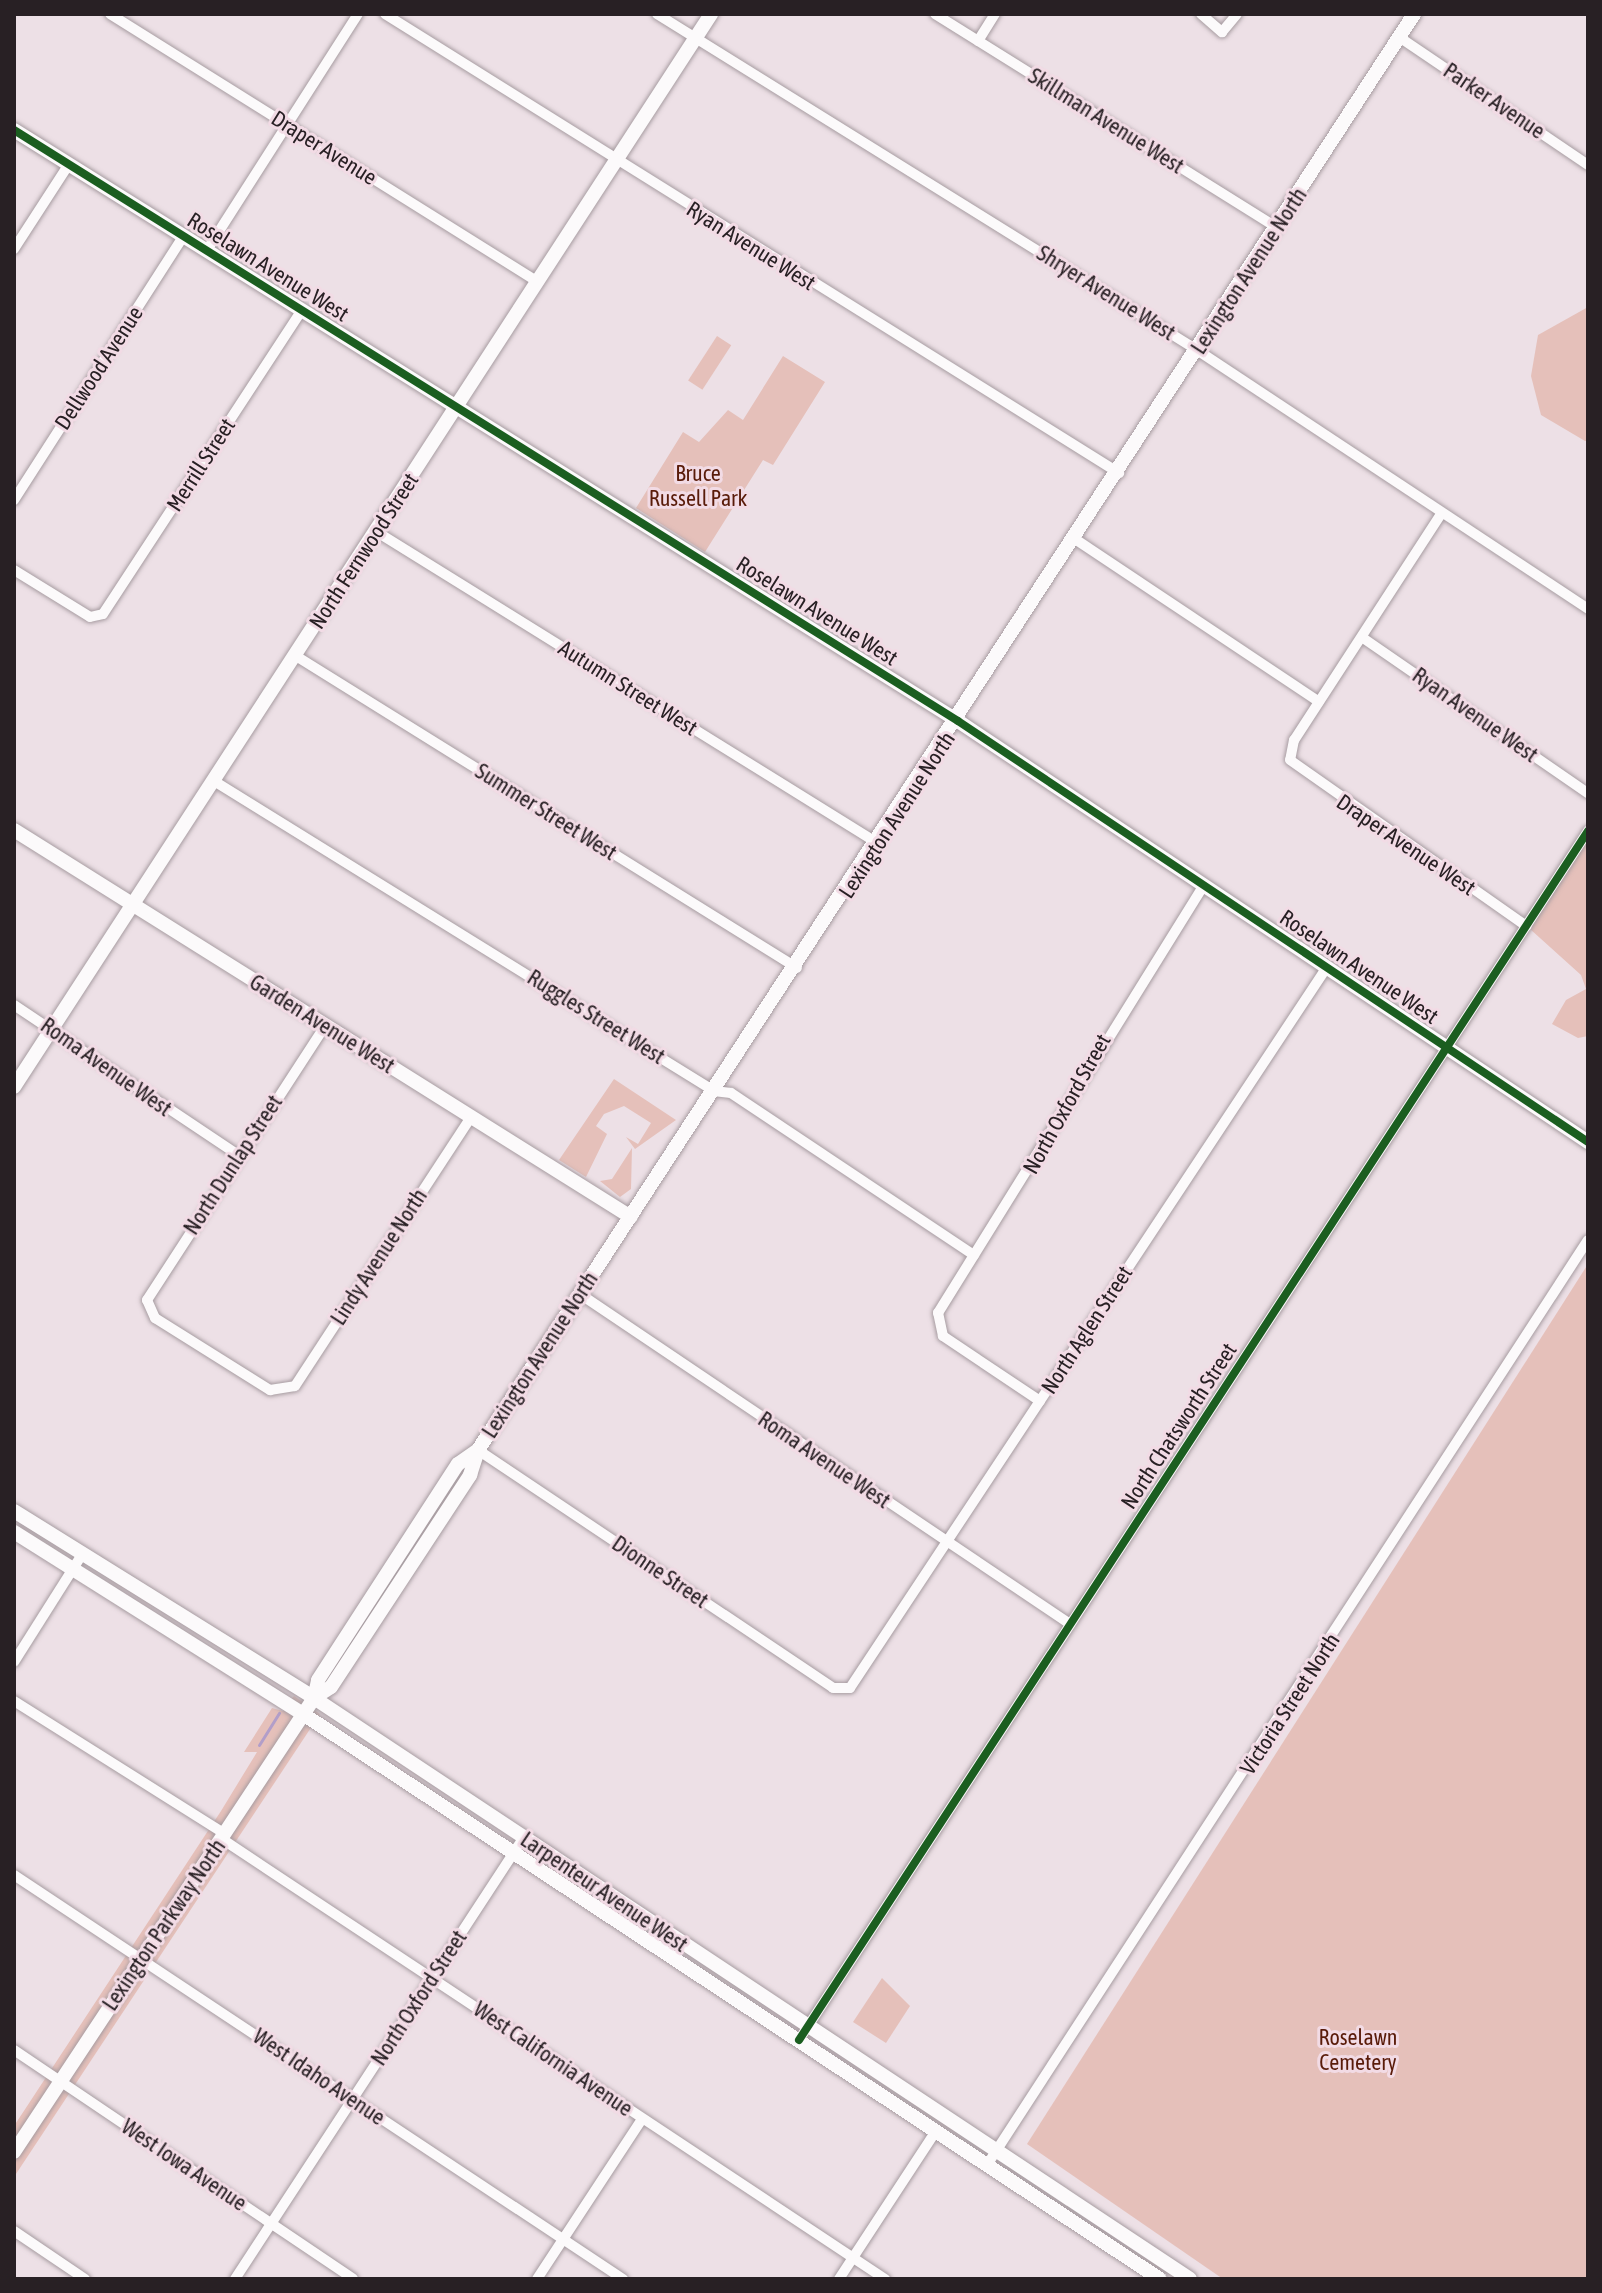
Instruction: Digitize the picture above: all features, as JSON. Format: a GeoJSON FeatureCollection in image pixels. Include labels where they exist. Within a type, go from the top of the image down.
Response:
{"type":"FeatureCollection","features":[{"type":"Feature","properties":{"kind":"main road","name":"North Fernwood Street"},"geometry":{"type":"LineString","coordinates":[[14,1087],[711,14]]}},
{"type":"Feature","properties":{"kind":"main road","name":"Lexington Avenue North"},"geometry":{"type":"LineString","coordinates":[[314,1698],[318,1680],[458,1464],[478,1450],[879,844],[1414,14]]}},
{"type":"Feature","properties":{"kind":"main road","name":"Roselawn Avenue West"},"geometry":{"type":"LineString","coordinates":[[14,130],[958,721],[1588,1142]]}},
{"type":"Feature","properties":{"kind":"main road","name":"Garden Avenue West"},"geometry":{"type":"LineString","coordinates":[[14,830],[631,1217]]}},
{"type":"Feature","properties":{"kind":"main road","name":"Larpenteur Avenue West"},"geometry":{"type":"LineString","coordinates":[[14,1511],[314,1698],[524,1837],[936,2131],[991,2159],[1144,2275],[1160,2279]]}},
{"type":"Feature","properties":{"kind":"main road","name":"Larpenteur Avenue West"},"geometry":{"type":"LineString","coordinates":[[14,1532],[303,1714],[991,2159],[1190,2279]]}},
{"type":"Feature","properties":{"kind":"main road","name":"Lexington Parkway North"},"geometry":{"type":"LineString","coordinates":[[14,2152],[314,1698]]}},
{"type":"Feature","properties":{"kind":"main road"},"geometry":{"type":"LineString","coordinates":[[1144,2275],[1156,2256]]}},
{"type":"Feature","properties":{"kind":"street","name":"Draper Avenue"},"geometry":{"type":"LineString","coordinates":[[110,14],[538,282]]}},
{"type":"Feature","properties":{"kind":"street"},"geometry":{"type":"LineString","coordinates":[[207,250],[358,14]]}},
{"type":"Feature","properties":{"kind":"street","name":"Ryan Avenue West"},"geometry":{"type":"LineString","coordinates":[[385,14],[616,162],[1119,473]]}},
{"type":"Feature","properties":{"kind":"street","name":"Shryer Avenue West"},"geometry":{"type":"LineString","coordinates":[[657,14],[1197,350],[1588,609]]}},
{"type":"Feature","properties":{"kind":"street","name":"Skillman Avenue West"},"geometry":{"type":"LineString","coordinates":[[935,14],[1278,228]]}},
{"type":"Feature","properties":{"kind":"street"},"geometry":{"type":"LineString","coordinates":[[978,41],[995,14]]}},
{"type":"Feature","properties":{"kind":"street"},"geometry":{"type":"LineString","coordinates":[[1201,14],[1222,32],[1237,14]]}},
{"type":"Feature","properties":{"kind":"street","name":"Parker Avenue"},"geometry":{"type":"LineString","coordinates":[[1399,37],[1588,165]]}},
{"type":"Feature","properties":{"kind":"street"},"geometry":{"type":"LineString","coordinates":[[14,249],[69,164]]}},
{"type":"Feature","properties":{"kind":"street","name":"Dellwood Avenue"},"geometry":{"type":"LineString","coordinates":[[14,500],[184,235]]}},
{"type":"Feature","properties":{"kind":"street","name":"Merrill Street"},"geometry":{"type":"LineString","coordinates":[[14,570],[98,618],[302,310]]}},
{"type":"Feature","properties":{"kind":"street"},"geometry":{"type":"LineString","coordinates":[[1075,539],[1319,702],[1441,514]]}},
{"type":"Feature","properties":{"kind":"street","name":"Autumn Street West"},"geometry":{"type":"LineString","coordinates":[[377,532],[879,844]]}},
{"type":"Feature","properties":{"kind":"street","name":"Ryan Avenue West"},"geometry":{"type":"LineString","coordinates":[[1363,638],[1588,793]]}},
{"type":"Feature","properties":{"kind":"street","name":"Summer Street West"},"geometry":{"type":"LineString","coordinates":[[296,656],[797,968]]}},
{"type":"Feature","properties":{"kind":"street","name":"Draper Avenue West"},"geometry":{"type":"LineString","coordinates":[[1319,702],[1290,760],[1526,926]]}},
{"type":"Feature","properties":{"kind":"street","name":"Ruggles Street West"},"geometry":{"type":"LineString","coordinates":[[214,781],[714,1091],[731,1093],[974,1255]]}},
{"type":"Feature","properties":{"kind":"street","name":"North Chatsworth Street"},"geometry":{"type":"LineString","coordinates":[[802,2035],[1588,831]]}},
{"type":"Feature","properties":{"kind":"street","name":"North Oxford Street"},"geometry":{"type":"LineString","coordinates":[[1040,1401],[937,1325],[974,1255],[1204,885]]}},
{"type":"Feature","properties":{"kind":"street","name":"North Aglen Street"},"geometry":{"type":"LineString","coordinates":[[844,1690],[1040,1401],[1327,967]]}},
{"type":"Feature","properties":{"kind":"street","name":"Roma Avenue West"},"geometry":{"type":"LineString","coordinates":[[14,1005],[52,1029],[105,1072],[238,1155]]}},
{"type":"Feature","properties":{"kind":"street","name":"North Dunlap Street"},"geometry":{"type":"LineString","coordinates":[[147,1307],[238,1155],[325,1026]]}},
{"type":"Feature","properties":{"kind":"street","name":"Lindy Avenue North"},"geometry":{"type":"LineString","coordinates":[[147,1307],[283,1393],[295,1386],[471,1117]]}},
{"type":"Feature","properties":{"kind":"street","name":"Victoria Street North"},"geometry":{"type":"LineString","coordinates":[[991,2159],[1588,1240]]}},
{"type":"Feature","properties":{"kind":"street","name":"Roma Avenue West"},"geometry":{"type":"LineString","coordinates":[[580,1294],[1070,1624]]}},
{"type":"Feature","properties":{"kind":"street","name":"Dionne Street"},"geometry":{"type":"LineString","coordinates":[[478,1450],[844,1690]]}},
{"type":"Feature","properties":{"kind":"street"},"geometry":{"type":"LineString","coordinates":[[14,1662],[83,1553]]}},
{"type":"Feature","properties":{"kind":"street","name":"West California Avenue"},"geometry":{"type":"LineString","coordinates":[[14,1701],[223,1836],[885,2279]]}},
{"type":"Feature","properties":{"kind":"street","name":"North Oxford Street"},"geometry":{"type":"LineString","coordinates":[[235,2279],[524,1837]]}},
{"type":"Feature","properties":{"kind":"street","name":"West Idaho Avenue"},"geometry":{"type":"LineString","coordinates":[[14,1875],[623,2279]]}},
{"type":"Feature","properties":{"kind":"street","name":"West Iowa Avenue"},"geometry":{"type":"LineString","coordinates":[[14,2050],[353,2279]]}},
{"type":"Feature","properties":{"kind":"street"},"geometry":{"type":"LineString","coordinates":[[537,2279],[642,2119]]}},
{"type":"Feature","properties":{"kind":"street"},"geometry":{"type":"LineString","coordinates":[[839,2279],[936,2131]]}},
{"type":"Feature","properties":{"kind":"street"},"geometry":{"type":"LineString","coordinates":[[14,2231],[85,2279]]}},
{"type":"Feature","properties":{"kind":"green space"},"geometry":{"type":"Polygon","coordinates":[[[1588,307],[1588,441],[1585,441],[1541,415],[1531,376],[1538,335],[1588,307]]]}},
{"type":"Feature","properties":{"kind":"green space"},"geometry":{"type":"Polygon","coordinates":[[[717,336],[731,345],[702,390],[688,380],[717,336]]]}},
{"type":"Feature","properties":{"kind":"green space","name":"Bruce Russell Park"},"geometry":{"type":"Polygon","coordinates":[[[783,356],[825,382],[773,465],[763,460],[705,552],[636,508],[683,432],[699,442],[728,410],[743,420],[783,356]]]}},
{"type":"Feature","properties":{"kind":"green space"},"geometry":{"type":"Polygon","coordinates":[[[1588,839],[1588,1036],[1578,1038],[1552,1024],[1566,1000],[1586,989],[1581,975],[1530,929],[1588,839]]]}},
{"type":"Feature","properties":{"kind":"green space"},"geometry":{"type":"Polygon","coordinates":[[[614,1079],[676,1120],[635,1149],[626,1137],[638,1144],[651,1123],[624,1106],[604,1114],[596,1126],[607,1134],[586,1177],[559,1160],[614,1079]]]}},
{"type":"Feature","properties":{"kind":"green space"},"geometry":{"type":"Polygon","coordinates":[[[632,1148],[631,1189],[620,1197],[600,1181],[612,1179],[632,1148]]]}},
{"type":"Feature","properties":{"kind":"green space","name":"Roselawn Cemetery"},"geometry":{"type":"Polygon","coordinates":[[[1588,1264],[1588,2279],[1223,2279],[1027,2144],[1588,1264]]]}},
{"type":"Feature","properties":{"kind":"green space"},"geometry":{"type":"Polygon","coordinates":[[[294,1696],[320,1714],[14,2177],[14,2126],[221,1811],[257,1752],[244,1752],[272,1708],[283,1711],[294,1696]]]}},
{"type":"Feature","properties":{"kind":"green space"},"geometry":{"type":"Polygon","coordinates":[[[882,1978],[910,2006],[886,2043],[853,2022],[882,1978]]]}},
{"type":"Feature","properties":{"kind":"waterway"},"geometry":{"type":"LineString","coordinates":[[259,1745],[279,1713]]}},
{"type":"Feature","properties":{"kind":"cycle path"},"geometry":{"type":"LineString","coordinates":[[14,130],[958,721],[1588,1142]]}},
{"type":"Feature","properties":{"kind":"cycle path"},"geometry":{"type":"LineString","coordinates":[[799,2040],[1588,831]]}}]}
